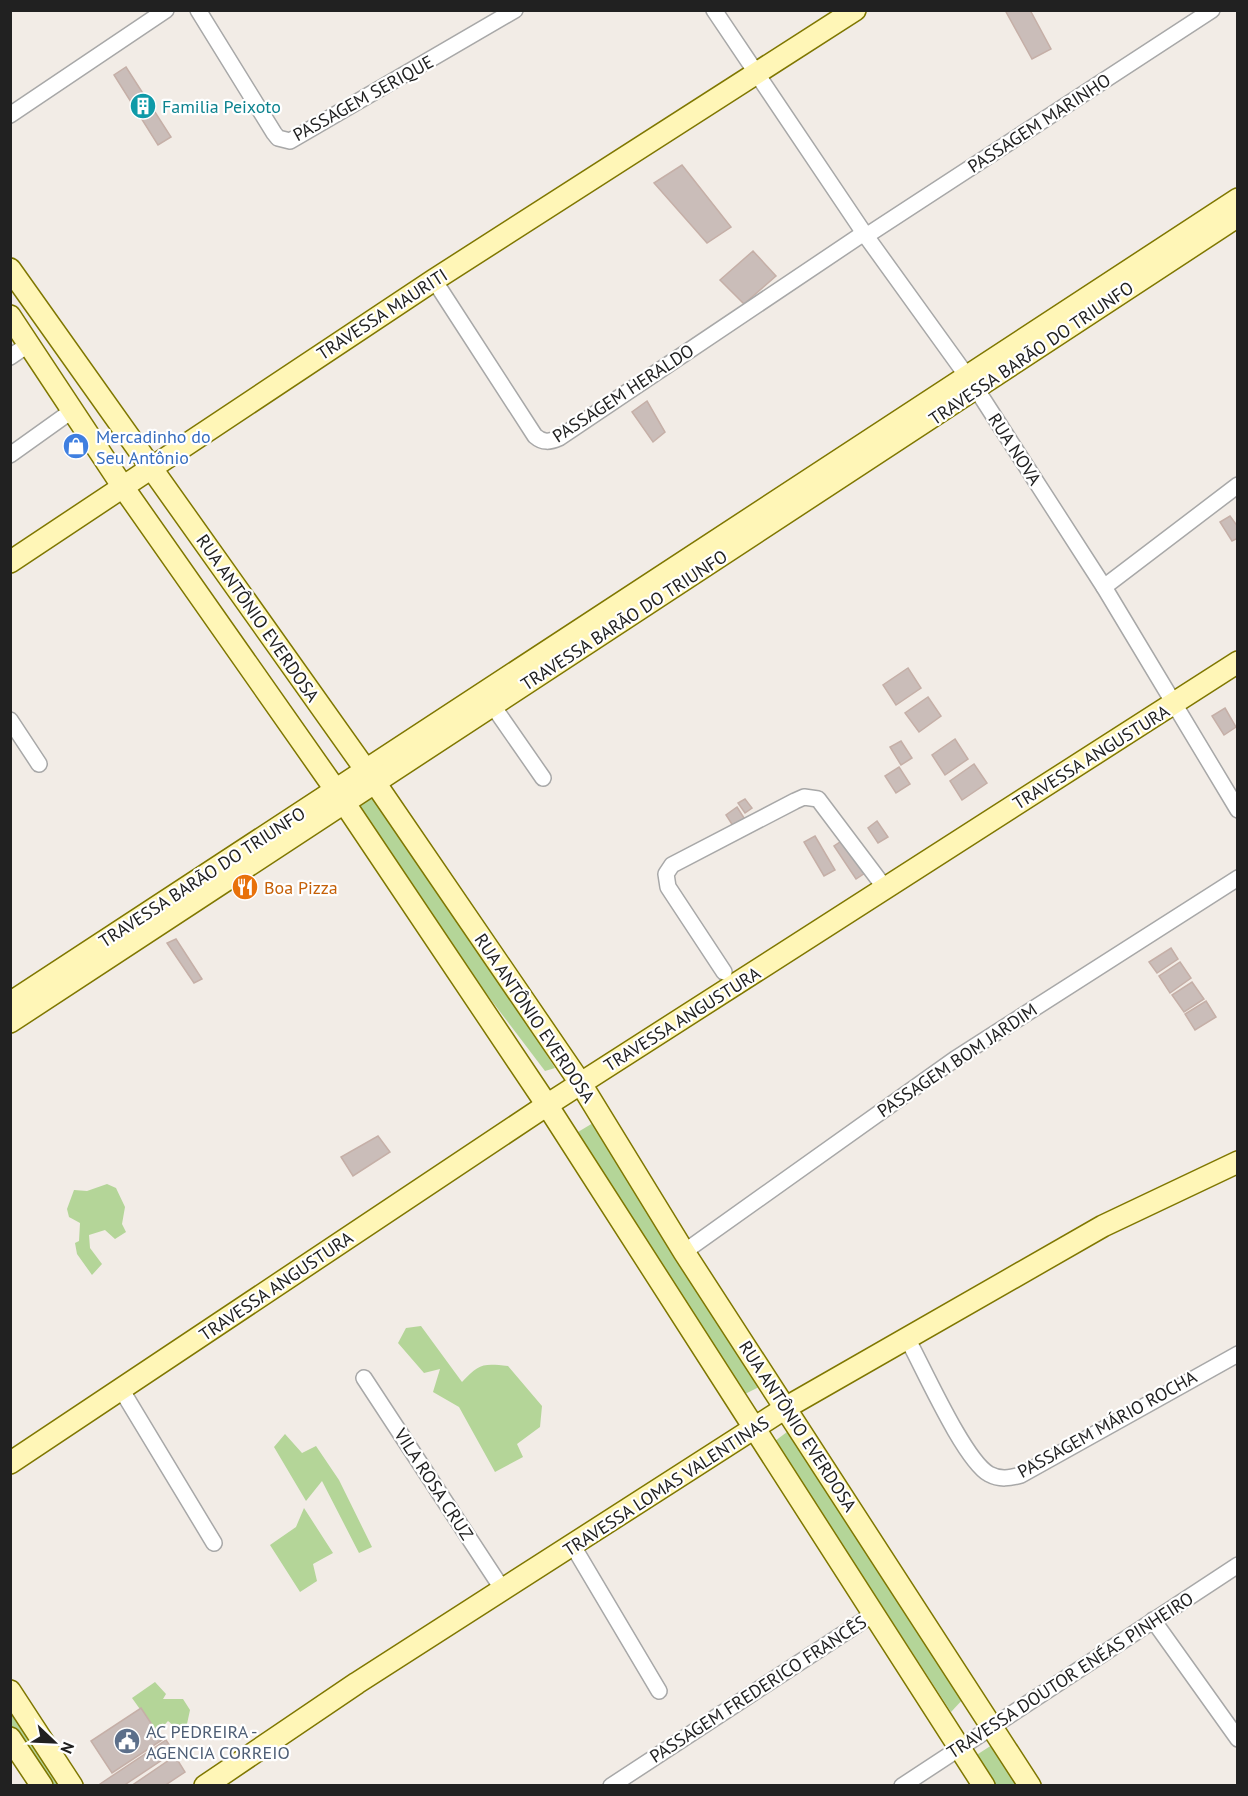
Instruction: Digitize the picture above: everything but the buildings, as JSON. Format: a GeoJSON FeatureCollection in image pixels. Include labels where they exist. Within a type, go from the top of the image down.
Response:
{"type":"FeatureCollection","features":[{"type":"Feature","properties":{"kind":"street"},"geometry":{"type":"LineString","coordinates":[[10,115],[166,10]]}},
{"type":"Feature","properties":{"kind":"street","name":"PASSAGEM SERIQUE"},"geometry":{"type":"LineString","coordinates":[[198,10],[274,133],[278,138],[290,141],[515,10]]}},
{"type":"Feature","properties":{"kind":"street","name":"RUA NOVA"},"geometry":{"type":"LineString","coordinates":[[714,10],[759,73],[865,234],[973,383],[1104,587],[1238,810]]}},
{"type":"Feature","properties":{"kind":"street","name":"TRAVESSA MAURITI"},"geometry":{"type":"LineString","coordinates":[[10,562],[151,466],[434,280],[855,10]]}},
{"type":"Feature","properties":{"kind":"street","name":"PASSAGEM MARINHO"},"geometry":{"type":"LineString","coordinates":[[865,234],[1212,10]]}},
{"type":"Feature","properties":{"kind":"street","name":"TRAVESSA BARÃO DO TRIUNFO"},"geometry":{"type":"LineString","coordinates":[[11,1015],[136,930],[973,383],[1238,199]]}},
{"type":"Feature","properties":{"kind":"street","name":"TRAVESSA BARÃO DO TRIUNFO"},"geometry":{"type":"LineString","coordinates":[[1058,326],[1238,216]]}},
{"type":"Feature","properties":{"kind":"street","name":"PASSAGEM HERALDO"},"geometry":{"type":"LineString","coordinates":[[434,280],[536,436],[540,440],[550,441],[865,234]]}},
{"type":"Feature","properties":{"kind":"street","name":"RUA ANTÔNIO EVERDOSA"},"geometry":{"type":"LineString","coordinates":[[10,270],[370,777],[581,1084],[684,1252],[787,1407],[1030,1785]]}},
{"type":"Feature","properties":{"kind":"street","name":"RUA ANTÔNIO EVERDOSA"},"geometry":{"type":"LineString","coordinates":[[10,316],[123,487],[339,797],[547,1105],[984,1785]]}},
{"type":"Feature","properties":{"kind":"street"},"geometry":{"type":"LineString","coordinates":[[10,357],[29,344]]}},
{"type":"Feature","properties":{"kind":"street"},"geometry":{"type":"LineString","coordinates":[[10,455],[73,410]]}},
{"type":"Feature","properties":{"kind":"street"},"geometry":{"type":"LineString","coordinates":[[94,443],[104,446],[113,443],[120,435],[121,426]]}},
{"type":"Feature","properties":{"kind":"street"},"geometry":{"type":"LineString","coordinates":[[1104,587],[1238,485]]}},
{"type":"Feature","properties":{"kind":"street","name":"TRAVESSA BARÃO DO TRIUNFO"},"geometry":{"type":"LineString","coordinates":[[370,777],[494,706],[652,592]]}},
{"type":"Feature","properties":{"kind":"street","name":"TRAVESSA ANGUSTURA"},"geometry":{"type":"LineString","coordinates":[[10,1462],[547,1105],[1238,662]]}},
{"type":"Feature","properties":{"kind":"street"},"geometry":{"type":"LineString","coordinates":[[494,706],[543,778]]}},
{"type":"Feature","properties":{"kind":"street"},"geometry":{"type":"LineString","coordinates":[[10,720],[39,764]]}},
{"type":"Feature","properties":{"kind":"street"},"geometry":{"type":"LineString","coordinates":[[724,972],[668,887],[666,874],[672,866],[795,801],[804,797],[818,799],[885,888]]}},
{"type":"Feature","properties":{"kind":"street","name":"PASSAGEM BOM JARDIM"},"geometry":{"type":"LineString","coordinates":[[684,1252],[955,1059],[1238,878]]}},
{"type":"Feature","properties":{"kind":"street","name":"TRAVESSA LOMAS VALENTINAS"},"geometry":{"type":"LineString","coordinates":[[205,1785],[357,1683],[787,1407],[1103,1226],[1238,1162]]}},
{"type":"Feature","properties":{"kind":"street","name":"PASSAGEM MÁRIO ROCHA"},"geometry":{"type":"LineString","coordinates":[[907,1338],[966,1449],[988,1474],[1003,1479],[1021,1475],[1238,1353]]}},
{"type":"Feature","properties":{"kind":"street","name":"VILA ROSA CRUZ"},"geometry":{"type":"LineString","coordinates":[[364,1378],[503,1590]]}},
{"type":"Feature","properties":{"kind":"street"},"geometry":{"type":"LineString","coordinates":[[121,1389],[214,1543]]}},
{"type":"Feature","properties":{"kind":"street"},"geometry":{"type":"LineString","coordinates":[[573,1546],[659,1691]]}},
{"type":"Feature","properties":{"kind":"street","name":"TRAVESSA DOUTOR ENÉAS PINHEIRO"},"geometry":{"type":"LineString","coordinates":[[902,1785],[1238,1565]]}},
{"type":"Feature","properties":{"kind":"street","name":"PASSAGEM FREDERICO FRANCÊS"},"geometry":{"type":"LineString","coordinates":[[611,1785],[875,1613]]}},
{"type":"Feature","properties":{"kind":"street"},"geometry":{"type":"LineString","coordinates":[[1153,1620],[1238,1740]]}},
{"type":"Feature","properties":{"kind":"street"},"geometry":{"type":"LineString","coordinates":[[10,1691],[72,1785]]}},
{"type":"Feature","properties":{"kind":"street"},"geometry":{"type":"LineString","coordinates":[[10,1738],[42,1785]]}},
{"type":"Feature","properties":{"kind":"green space"},"geometry":{"type":"Polygon","coordinates":[[[380,790],[555,1068],[545,1071],[350,814],[380,790]]]}},
{"type":"Feature","properties":{"kind":"green space"},"geometry":{"type":"Polygon","coordinates":[[[593,1123],[763,1385],[743,1395],[578,1132],[593,1123]]]}},
{"type":"Feature","properties":{"kind":"green space"},"geometry":{"type":"Polygon","coordinates":[[[107,1184],[116,1188],[125,1207],[122,1224],[126,1232],[115,1239],[105,1230],[89,1235],[90,1248],[102,1264],[92,1275],[77,1254],[75,1243],[79,1241],[80,1223],[69,1217],[67,1209],[74,1190],[87,1191],[107,1184]]]}},
{"type":"Feature","properties":{"kind":"green space"},"geometry":{"type":"Polygon","coordinates":[[[421,1326],[462,1382],[482,1366],[508,1366],[542,1406],[540,1427],[517,1444],[523,1457],[495,1472],[459,1407],[433,1392],[440,1369],[424,1373],[398,1343],[406,1328],[421,1326]]]}},
{"type":"Feature","properties":{"kind":"green space"},"geometry":{"type":"Polygon","coordinates":[[[791,1429],[964,1698],[951,1712],[775,1441],[791,1429]]]}},
{"type":"Feature","properties":{"kind":"green space"},"geometry":{"type":"Polygon","coordinates":[[[285,1434],[302,1453],[316,1446],[339,1480],[372,1547],[359,1553],[322,1481],[306,1501],[274,1447],[285,1434]]]}},
{"type":"Feature","properties":{"kind":"green space"},"geometry":{"type":"Polygon","coordinates":[[[304,1508],[333,1553],[313,1564],[317,1581],[300,1592],[270,1545],[296,1527],[304,1508]]]}},
{"type":"Feature","properties":{"kind":"green space"},"geometry":{"type":"Polygon","coordinates":[[[155,1682],[166,1694],[163,1699],[183,1699],[190,1710],[187,1724],[179,1730],[168,1721],[157,1733],[132,1698],[155,1682]]]}},
{"type":"Feature","properties":{"kind":"green space"},"geometry":{"type":"Polygon","coordinates":[[[10,1701],[66,1785],[47,1785],[11,1729],[10,1701]]]}},
{"type":"Feature","properties":{"kind":"green space"},"geometry":{"type":"Polygon","coordinates":[[[995,1743],[1023,1785],[994,1785],[975,1756],[995,1743]]]}},
{"type":"Feature","properties":{"kind":"place","name":"Familia Peixoto"},"geometry":{"type":"Point","coordinates":[143,106]}},
{"type":"Feature","properties":{"kind":"place","name":"Mercadinho do Seu Antônio"},"geometry":{"type":"Point","coordinates":[76,446]}},
{"type":"Feature","properties":{"kind":"place","name":"Boa Pizza"},"geometry":{"type":"Point","coordinates":[245,887]}},
{"type":"Feature","properties":{"kind":"place","name":"AC PEDREIRA - AGENCIA CORREIO"},"geometry":{"type":"Point","coordinates":[127,1741]}}]}
